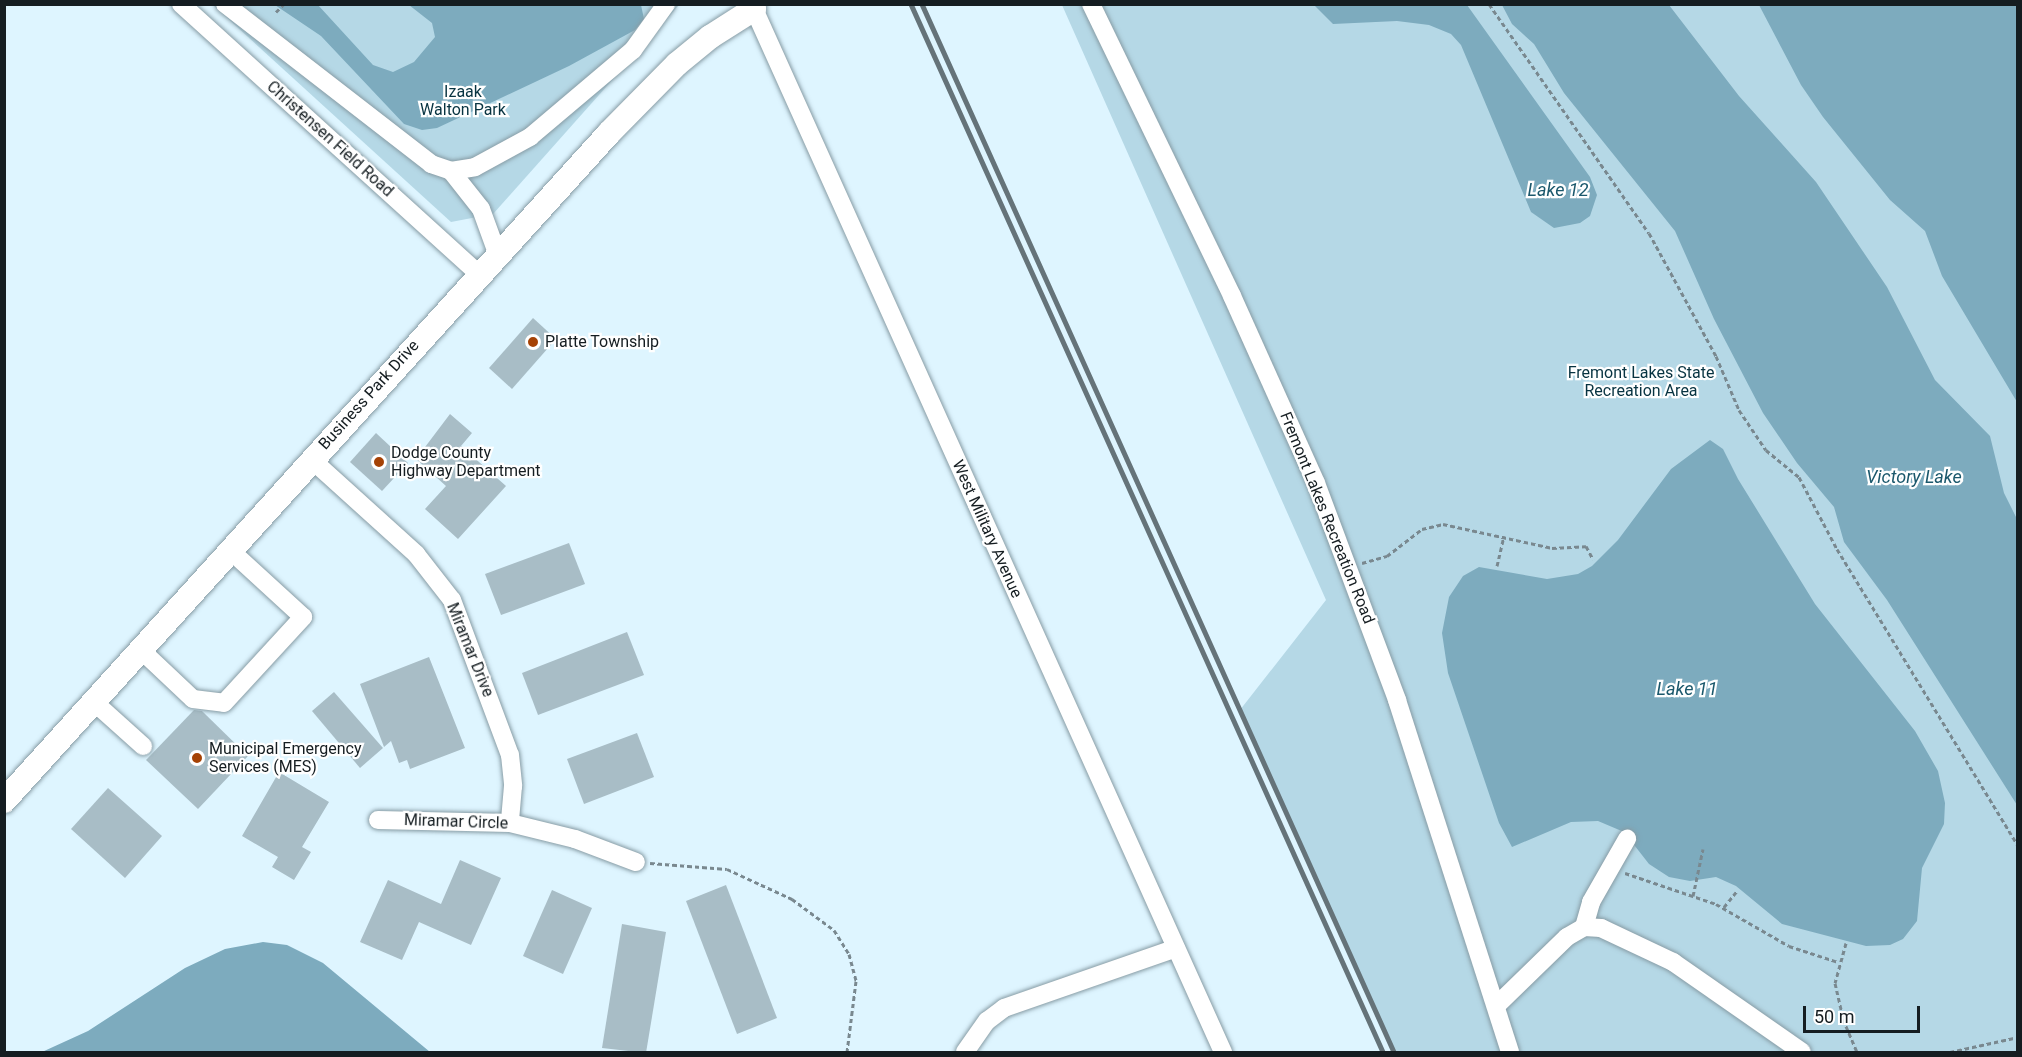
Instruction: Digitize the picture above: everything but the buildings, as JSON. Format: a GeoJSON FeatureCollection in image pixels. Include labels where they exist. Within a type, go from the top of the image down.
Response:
{"type":"FeatureCollection","features":[{"type":"Feature","properties":{"kind":"main road","name":"Business Park Drive"},"geometry":{"type":"LineString","coordinates":[[5,799],[478,273],[664,76],[710,37],[753,7]]}},
{"type":"Feature","properties":{"kind":"street","name":"Christensen Field Road"},"geometry":{"type":"LineString","coordinates":[[181,4],[478,273]]}},
{"type":"Feature","properties":{"kind":"street"},"geometry":{"type":"LineString","coordinates":[[225,4],[431,164],[452,171],[475,167],[530,137],[633,50],[666,4]]}},
{"type":"Feature","properties":{"kind":"street","name":"Fremont Lakes Recreation Road"},"geometry":{"type":"LineString","coordinates":[[1091,4],[1260,354],[1349,569],[1397,700],[1510,1053]]}},
{"type":"Feature","properties":{"kind":"street","name":"West Military Avenue"},"geometry":{"type":"LineString","coordinates":[[753,7],[1223,1053]]}},
{"type":"Feature","properties":{"kind":"street"},"geometry":{"type":"LineString","coordinates":[[452,171],[481,209],[497,253]]}},
{"type":"Feature","properties":{"kind":"street","name":"Miramar Drive"},"geometry":{"type":"LineString","coordinates":[[311,459],[416,554],[452,600],[510,755],[513,786],[510,823]]}},
{"type":"Feature","properties":{"kind":"street"},"geometry":{"type":"LineString","coordinates":[[141,650],[193,699],[224,703],[303,617],[230,550]]}},
{"type":"Feature","properties":{"kind":"street"},"geometry":{"type":"LineString","coordinates":[[94,702],[143,746]]}},
{"type":"Feature","properties":{"kind":"street","name":"Miramar Circle"},"geometry":{"type":"LineString","coordinates":[[378,820],[510,823],[575,839],[636,862]]}},
{"type":"Feature","properties":{"kind":"street"},"geometry":{"type":"LineString","coordinates":[[1584,927],[1587,911],[1611,864],[1627,839]]}},
{"type":"Feature","properties":{"kind":"street"},"geometry":{"type":"LineString","coordinates":[[1496,1006],[1567,937],[1584,927],[1624,936],[1673,962],[1802,1053]]}},
{"type":"Feature","properties":{"kind":"street"},"geometry":{"type":"LineString","coordinates":[[965,1053],[987,1021],[1004,1008],[1176,948]]}},
{"type":"Feature","properties":{"kind":"path"},"geometry":{"type":"LineString","coordinates":[[276,12],[284,4]]}},
{"type":"Feature","properties":{"kind":"path"},"geometry":{"type":"LineString","coordinates":[[1489,4],[1649,233],[1716,356],[1739,410],[1766,450],[1799,477],[1837,549],[2018,845]]}},
{"type":"Feature","properties":{"kind":"path"},"geometry":{"type":"LineString","coordinates":[[1349,569],[1376,557],[1387,556],[1432,525],[1454,524],[1552,548],[1586,546],[1593,559]]}},
{"type":"Feature","properties":{"kind":"path"},"geometry":{"type":"LineString","coordinates":[[1497,566],[1504,536]]}},
{"type":"Feature","properties":{"kind":"path"},"geometry":{"type":"LineString","coordinates":[[1694,896],[1703,849]]}},
{"type":"Feature","properties":{"kind":"path"},"geometry":{"type":"LineString","coordinates":[[636,862],[727,869],[760,882],[820,917],[842,941],[854,969],[855,995],[847,1053]]}},
{"type":"Feature","properties":{"kind":"path"},"geometry":{"type":"LineString","coordinates":[[1611,864],[1638,879],[1724,907],[1789,946],[1838,962]]}},
{"type":"Feature","properties":{"kind":"path"},"geometry":{"type":"LineString","coordinates":[[1724,907],[1738,890]]}},
{"type":"Feature","properties":{"kind":"path"},"geometry":{"type":"LineString","coordinates":[[1846,943],[1838,962],[1834,983],[1837,999],[1857,1053]]}},
{"type":"Feature","properties":{"kind":"path"},"geometry":{"type":"LineString","coordinates":[[1950,1053],[2018,1037]]}},
{"type":"Feature","properties":{"kind":"green space","name":"Izaak Walton Park"},"geometry":{"type":"Polygon","coordinates":[[[213,5],[679,5],[493,214],[451,222],[213,5]]]}},
{"type":"Feature","properties":{"kind":"green space","name":"Fremont Lakes State Recreation Area"},"geometry":{"type":"Polygon","coordinates":[[[1062,5],[2017,5],[2017,1052],[1394,1052],[1240,710],[1326,600],[1062,5]]]}},
{"type":"Feature","properties":{"kind":"water"},"geometry":{"type":"Polygon","coordinates":[[[275,5],[318,5],[373,65],[393,72],[414,62],[435,37],[432,23],[409,5],[641,5],[644,19],[635,30],[569,66],[437,128],[422,130],[404,124],[321,36],[275,5]]]}},
{"type":"Feature","properties":{"kind":"water","name":"Lake 12"},"geometry":{"type":"Polygon","coordinates":[[[1314,5],[1467,5],[1590,177],[1597,195],[1590,216],[1580,223],[1554,228],[1531,212],[1461,45],[1451,34],[1429,25],[1397,21],[1333,24],[1314,5]]]}},
{"type":"Feature","properties":{"kind":"water","name":"Victory Lake"},"geometry":{"type":"Polygon","coordinates":[[[1502,5],[1669,5],[1739,96],[1816,182],[1887,287],[1935,380],[1990,436],[2004,493],[2017,519],[2017,805],[1887,600],[1844,542],[1834,507],[1797,463],[1763,413],[1714,319],[1675,231],[1564,93],[1534,44],[1512,24],[1502,5]]]}},
{"type":"Feature","properties":{"kind":"water"},"geometry":{"type":"Polygon","coordinates":[[[1759,5],[2017,5],[2017,402],[1942,276],[1925,231],[1890,200],[1823,117],[1801,85],[1759,5]]]}},
{"type":"Feature","properties":{"kind":"water","name":"Lake 11"},"geometry":{"type":"Polygon","coordinates":[[[1710,440],[1723,449],[1738,479],[1815,604],[1915,731],[1938,771],[1945,803],[1944,824],[1922,868],[1917,921],[1903,939],[1890,945],[1866,946],[1782,924],[1736,886],[1716,877],[1690,881],[1669,877],[1649,864],[1624,832],[1598,821],[1571,822],[1512,847],[1499,823],[1448,673],[1442,633],[1449,597],[1463,576],[1479,567],[1547,579],[1578,574],[1592,566],[1618,540],[1671,469],[1710,440]]]}},
{"type":"Feature","properties":{"kind":"water"},"geometry":{"type":"Polygon","coordinates":[[[263,942],[287,945],[323,963],[430,1052],[42,1052],[88,1031],[185,968],[225,949],[263,942]]]}},
{"type":"Feature","properties":{"kind":"railway"},"geometry":{"type":"LineString","coordinates":[[911,4],[1383,1052]]}},
{"type":"Feature","properties":{"kind":"railway"},"geometry":{"type":"LineString","coordinates":[[922,4],[1394,1052]]}},
{"type":"Feature","properties":{"kind":"place","name":"Platte Township"},"geometry":{"type":"Point","coordinates":[533,342]}},
{"type":"Feature","properties":{"kind":"place","name":"Dodge County Highway Department"},"geometry":{"type":"Point","coordinates":[379,462]}},
{"type":"Feature","properties":{"kind":"place","name":"Municipal Emergency Services (MES)"},"geometry":{"type":"Point","coordinates":[197,758]}}]}
